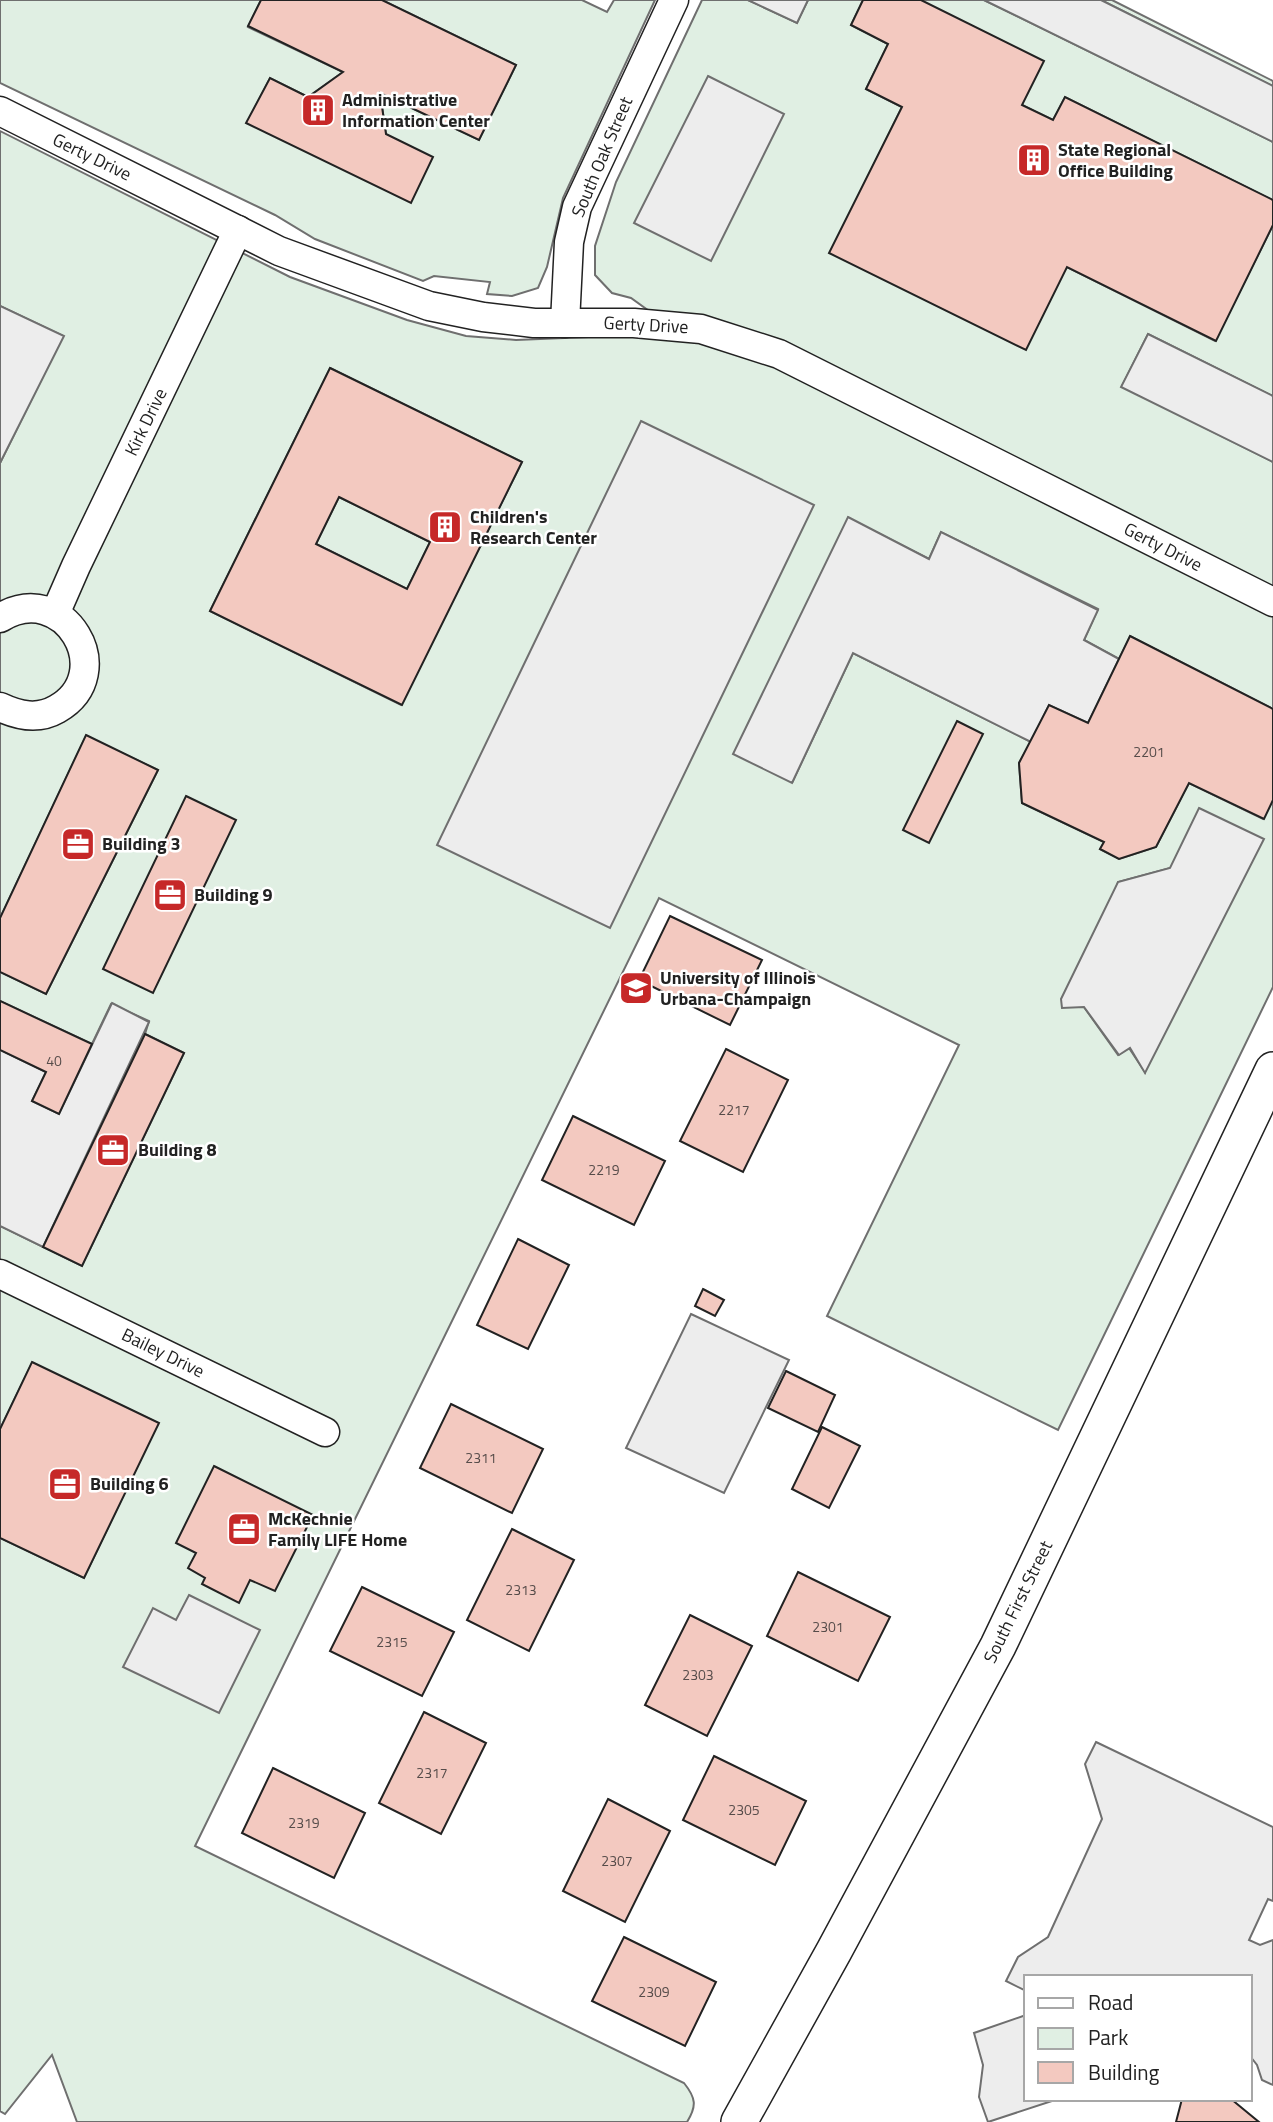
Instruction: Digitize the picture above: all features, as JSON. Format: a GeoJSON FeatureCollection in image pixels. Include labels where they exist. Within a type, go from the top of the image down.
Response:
{"type":"FeatureCollection","features":[{"type":"Feature","properties":{"kind":"street","name":"South Oak Street"},"geometry":{"type":"LineString","coordinates":[[565,323],[569,242],[577,207],[674,0]]}},
{"type":"Feature","properties":{"kind":"street","name":"Gerty Drive"},"geometry":{"type":"LineString","coordinates":[[0,111],[279,251],[429,306],[483,317],[534,323],[634,323],[701,328],[779,354],[1273,602]]}},
{"type":"Feature","properties":{"kind":"street","name":"Kirk Drive"},"geometry":{"type":"LineString","coordinates":[[55,614],[238,230]]}},
{"type":"Feature","properties":{"kind":"street"},"geometry":{"type":"LineString","coordinates":[[0,618],[31,608],[55,614],[69,624],[80,639],[85,656],[84,674],[77,691],[66,704],[50,713],[33,716],[15,714],[0,707]]}},
{"type":"Feature","properties":{"kind":"street","name":"South First Street"},"geometry":{"type":"LineString","coordinates":[[739,2122],[998,1646],[1273,1070]]}},
{"type":"Feature","properties":{"kind":"street","name":"Bailey Drive"},"geometry":{"type":"LineString","coordinates":[[0,1274],[326,1432]]}},
{"type":"Feature","properties":{"kind":"green space"},"geometry":{"type":"Polygon","coordinates":[[[0,0],[261,0],[248,27],[343,72],[308,97],[270,78],[247,123],[386,134],[380,93],[479,140],[516,65],[382,0],[582,0],[607,12],[614,0],[655,0],[563,198],[547,267],[538,288],[512,296],[487,294],[490,282],[434,276],[423,281],[315,239],[275,215],[0,83],[0,0]]]}},
{"type":"Feature","properties":{"kind":"green space"},"geometry":{"type":"Polygon","coordinates":[[[702,0],[748,0],[797,23],[808,0],[863,0],[851,25],[888,44],[866,89],[902,107],[830,253],[1067,267],[1215,341],[1273,225],[1273,396],[1148,334],[1122,386],[1273,462],[1273,709],[1130,636],[1119,659],[1084,640],[1098,609],[941,532],[929,559],[848,518],[792,783],[853,653],[1031,742],[1019,763],[1022,803],[1104,842],[1100,849],[1119,859],[1156,847],[1189,783],[1263,819],[1273,800],[1273,987],[1058,1430],[827,1316],[959,1045],[659,898],[195,1846],[684,2083],[694,2102],[687,2122],[77,2122],[52,2055],[5,2114],[0,2111],[0,1538],[84,1578],[158,1423],[32,1363],[0,1429],[0,1226],[82,1266],[184,1053],[145,1034],[149,1021],[111,1004],[92,1044],[0,1001],[0,972],[46,994],[158,770],[86,736],[0,918],[0,463],[63,336],[0,306],[0,131],[290,277],[407,320],[466,336],[516,340],[637,335],[667,324],[631,298],[612,293],[595,275],[595,246],[616,182],[702,0]],[[330,368],[210,611],[401,705],[522,462],[330,368]],[[1170,868],[1118,882],[1084,1007],[1118,1055],[1129,1048],[1145,1072],[1170,868]]]}},
{"type":"Feature","properties":{"kind":"green space"},"geometry":{"type":"Polygon","coordinates":[[[921,0],[984,0],[1273,142],[1273,200],[1065,97],[1053,120],[1022,105],[921,0]]]}},
{"type":"Feature","properties":{"kind":"green space"},"geometry":{"type":"Polygon","coordinates":[[[1101,0],[1112,0],[1273,81],[1273,86],[1101,0]]]}},
{"type":"Feature","properties":{"kind":"green space"},"geometry":{"type":"Polygon","coordinates":[[[339,497],[430,542],[407,589],[316,544],[339,497]]]}},
{"type":"Feature","properties":{"kind":"shaded area"},"geometry":{"type":"Polygon","coordinates":[[[748,0],[808,0],[797,23],[748,0]]]}},
{"type":"Feature","properties":{"kind":"shaded area"},"geometry":{"type":"Polygon","coordinates":[[[984,0],[1101,0],[1273,86],[1273,142],[984,0]]]}},
{"type":"Feature","properties":{"kind":"shaded area"},"geometry":{"type":"Polygon","coordinates":[[[708,76],[784,114],[711,261],[634,223],[708,76]]]}},
{"type":"Feature","properties":{"kind":"shaded area"},"geometry":{"type":"Polygon","coordinates":[[[0,306],[64,336],[0,463],[0,306]]]}},
{"type":"Feature","properties":{"kind":"shaded area"},"geometry":{"type":"Polygon","coordinates":[[[1148,334],[1273,396],[1273,462],[1121,387],[1148,334]]]}},
{"type":"Feature","properties":{"kind":"shaded area"},"geometry":{"type":"Polygon","coordinates":[[[641,421],[814,505],[610,928],[437,845],[641,421]]]}},
{"type":"Feature","properties":{"kind":"shaded area"},"geometry":{"type":"Polygon","coordinates":[[[848,517],[929,559],[941,532],[1098,610],[1084,640],[1119,659],[1088,723],[1049,705],[1031,742],[853,653],[792,783],[733,754],[848,517]]]}},
{"type":"Feature","properties":{"kind":"shaded area"},"geometry":{"type":"Polygon","coordinates":[[[1199,808],[1264,839],[1145,1073],[1130,1048],[1119,1055],[1084,1007],[1062,1008],[1061,999],[1118,882],[1170,868],[1199,808]]]}},
{"type":"Feature","properties":{"kind":"shaded area"},"geometry":{"type":"Polygon","coordinates":[[[112,1003],[149,1022],[43,1247],[0,1226],[0,1050],[46,1072],[32,1101],[59,1114],[112,1003]]]}},
{"type":"Feature","properties":{"kind":"shaded area"},"geometry":{"type":"Polygon","coordinates":[[[691,1314],[789,1360],[724,1493],[626,1448],[691,1314]]]}},
{"type":"Feature","properties":{"kind":"shaded area"},"geometry":{"type":"Polygon","coordinates":[[[189,1595],[260,1630],[219,1713],[123,1667],[153,1608],[176,1620],[189,1595]]]}},
{"type":"Feature","properties":{"kind":"shaded area"},"geometry":{"type":"Polygon","coordinates":[[[1096,1742],[1273,1827],[1273,1901],[1268,1899],[1249,1940],[1260,1945],[1273,1940],[1273,2085],[1262,2080],[1252,2059],[1252,1975],[1024,1975],[1024,1990],[1006,1981],[1018,1957],[1048,1937],[1102,1819],[1085,1764],[1096,1742]]]}},
{"type":"Feature","properties":{"kind":"shaded area"},"geometry":{"type":"Polygon","coordinates":[[[1024,2016],[1024,2101],[1052,2101],[988,2122],[979,2097],[983,2065],[974,2033],[1024,2016]]]}},
{"type":"Feature","properties":{"kind":"building","name":"Administrative Information Center"},"geometry":{"type":"Polygon","coordinates":[[[261,0],[382,0],[516,65],[479,140],[380,93],[386,134],[433,157],[411,203],[246,123],[270,78],[308,97],[343,72],[248,26],[261,0]]]}},
{"type":"Feature","properties":{"kind":"building","name":"State Regional Office Building"},"geometry":{"type":"Polygon","coordinates":[[[863,0],[921,0],[1044,61],[1022,105],[1053,120],[1065,97],[1273,200],[1273,225],[1216,341],[1067,267],[1026,350],[829,253],[902,107],[866,89],[888,44],[851,25],[863,0]]]}},
{"type":"Feature","properties":{"kind":"building","name":"Children's Research Center"},"geometry":{"type":"Polygon","coordinates":[[[330,368],[522,462],[402,705],[210,611],[330,368]],[[339,497],[316,544],[407,589],[430,542],[339,497]]]}},
{"type":"Feature","properties":{"kind":"building"},"geometry":{"type":"Polygon","coordinates":[[[1130,636],[1273,709],[1273,800],[1264,819],[1189,783],[1156,847],[1119,859],[1100,849],[1104,842],[1022,803],[1019,763],[1049,705],[1088,723],[1130,636]]]}},
{"type":"Feature","properties":{"kind":"building"},"geometry":{"type":"Polygon","coordinates":[[[957,721],[983,734],[929,843],[903,830],[957,721]]]}},
{"type":"Feature","properties":{"kind":"building","name":"Building 3"},"geometry":{"type":"Polygon","coordinates":[[[86,735],[158,770],[46,994],[0,972],[0,918],[86,735]]]}},
{"type":"Feature","properties":{"kind":"building","name":"Building 9"},"geometry":{"type":"Polygon","coordinates":[[[186,796],[236,820],[153,993],[103,969],[186,796]]]}},
{"type":"Feature","properties":{"kind":"building"},"geometry":{"type":"Polygon","coordinates":[[[670,916],[762,960],[730,1025],[639,980],[670,916]]]}},
{"type":"Feature","properties":{"kind":"building"},"geometry":{"type":"Polygon","coordinates":[[[0,1001],[92,1044],[59,1114],[32,1101],[46,1072],[0,1050],[0,1001]]]}},
{"type":"Feature","properties":{"kind":"building","name":"Building 8"},"geometry":{"type":"Polygon","coordinates":[[[145,1034],[184,1053],[82,1266],[43,1247],[145,1034]]]}},
{"type":"Feature","properties":{"kind":"building"},"geometry":{"type":"Polygon","coordinates":[[[726,1049],[788,1080],[743,1172],[680,1141],[726,1049]]]}},
{"type":"Feature","properties":{"kind":"building"},"geometry":{"type":"Polygon","coordinates":[[[573,1116],[665,1161],[634,1225],[542,1180],[573,1116]]]}},
{"type":"Feature","properties":{"kind":"building"},"geometry":{"type":"Polygon","coordinates":[[[518,1239],[569,1265],[528,1349],[477,1325],[518,1239]]]}},
{"type":"Feature","properties":{"kind":"building"},"geometry":{"type":"Polygon","coordinates":[[[703,1289],[724,1300],[715,1316],[695,1306],[703,1289]]]}},
{"type":"Feature","properties":{"kind":"building","name":"Building 6"},"geometry":{"type":"Polygon","coordinates":[[[32,1362],[159,1423],[84,1578],[0,1538],[0,1429],[32,1362]]]}},
{"type":"Feature","properties":{"kind":"building"},"geometry":{"type":"Polygon","coordinates":[[[786,1371],[835,1395],[818,1432],[768,1408],[786,1371]]]}},
{"type":"Feature","properties":{"kind":"building"},"geometry":{"type":"Polygon","coordinates":[[[451,1404],[543,1449],[512,1513],[420,1468],[451,1404]]]}},
{"type":"Feature","properties":{"kind":"building"},"geometry":{"type":"Polygon","coordinates":[[[822,1427],[860,1446],[829,1508],[792,1489],[822,1427]]]}},
{"type":"Feature","properties":{"kind":"building","name":"McKechnie Family LIFE Home"},"geometry":{"type":"Polygon","coordinates":[[[214,1466],[313,1515],[275,1591],[250,1580],[239,1603],[202,1584],[205,1578],[188,1568],[196,1553],[176,1543],[214,1466]]]}},
{"type":"Feature","properties":{"kind":"building"},"geometry":{"type":"Polygon","coordinates":[[[512,1529],[574,1560],[529,1651],[467,1620],[512,1529]]]}},
{"type":"Feature","properties":{"kind":"building"},"geometry":{"type":"Polygon","coordinates":[[[798,1572],[890,1617],[858,1681],[767,1636],[798,1572]]]}},
{"type":"Feature","properties":{"kind":"building"},"geometry":{"type":"Polygon","coordinates":[[[362,1587],[454,1632],[422,1696],[330,1651],[362,1587]]]}},
{"type":"Feature","properties":{"kind":"building"},"geometry":{"type":"Polygon","coordinates":[[[690,1615],[752,1646],[707,1736],[645,1705],[690,1615]]]}},
{"type":"Feature","properties":{"kind":"building"},"geometry":{"type":"Polygon","coordinates":[[[424,1712],[486,1743],[441,1834],[379,1803],[424,1712]]]}},
{"type":"Feature","properties":{"kind":"building"},"geometry":{"type":"Polygon","coordinates":[[[714,1756],[806,1801],[775,1865],[683,1820],[714,1756]]]}},
{"type":"Feature","properties":{"kind":"building"},"geometry":{"type":"Polygon","coordinates":[[[273,1768],[365,1813],[334,1878],[242,1833],[273,1768]]]}},
{"type":"Feature","properties":{"kind":"building"},"geometry":{"type":"Polygon","coordinates":[[[608,1799],[670,1831],[625,1922],[563,1891],[608,1799]]]}},
{"type":"Feature","properties":{"kind":"building"},"geometry":{"type":"Polygon","coordinates":[[[624,1937],[716,1982],[685,2046],[592,2001],[624,1937]]]}},
{"type":"Feature","properties":{"kind":"building"},"geometry":{"type":"Polygon","coordinates":[[[1181,2101],[1233,2101],[1259,2122],[1176,2122],[1181,2101]]]}},
{"type":"Feature","properties":{"kind":"place","name":"Administrative Information Center"},"geometry":{"type":"Point","coordinates":[318,110]}},
{"type":"Feature","properties":{"kind":"place","name":"State Regional Office Building"},"geometry":{"type":"Point","coordinates":[1034,160]}},
{"type":"Feature","properties":{"kind":"place","name":"Children's Research Center"},"geometry":{"type":"Point","coordinates":[445,527]}},
{"type":"Feature","properties":{"kind":"place","name":"Building 3"},"geometry":{"type":"Point","coordinates":[78,844]}},
{"type":"Feature","properties":{"kind":"place","name":"Building 9"},"geometry":{"type":"Point","coordinates":[170,895]}},
{"type":"Feature","properties":{"kind":"place","name":"University of Illinois Urbana-Champaign"},"geometry":{"type":"Point","coordinates":[636,988]}},
{"type":"Feature","properties":{"kind":"place","name":"Building 8"},"geometry":{"type":"Point","coordinates":[113,1150]}},
{"type":"Feature","properties":{"kind":"place","name":"Building 6"},"geometry":{"type":"Point","coordinates":[65,1484]}},
{"type":"Feature","properties":{"kind":"place","name":"McKechnie Family LIFE Home"},"geometry":{"type":"Point","coordinates":[244,1529]}}]}
